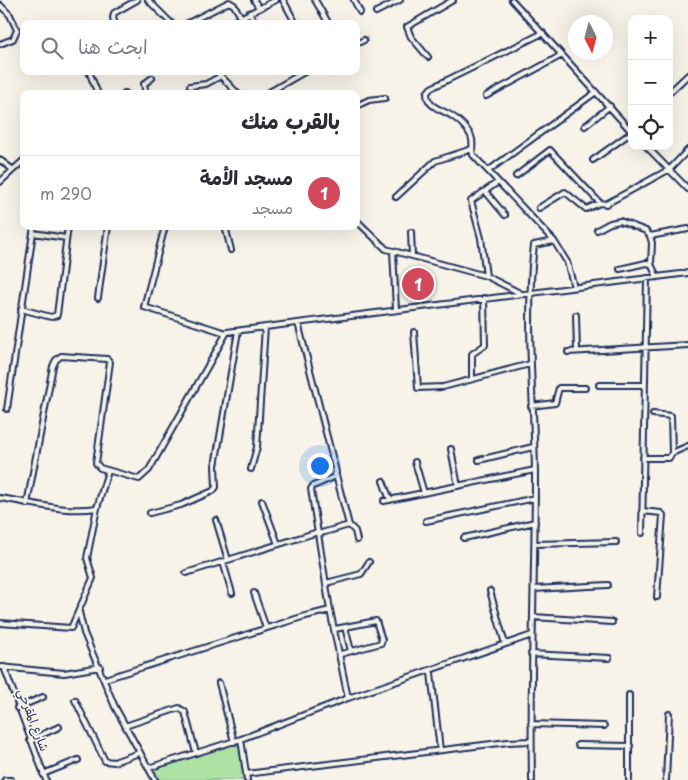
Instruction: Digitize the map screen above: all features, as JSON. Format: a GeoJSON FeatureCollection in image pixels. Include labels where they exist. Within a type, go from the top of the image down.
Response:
{"type":"FeatureCollection","features":[{"type":"Feature","properties":{"kind":"street"},"geometry":{"type":"LineString","coordinates":[[114,20],[114,14],[137,0]]}},
{"type":"Feature","properties":{"kind":"street"},"geometry":{"type":"LineString","coordinates":[[149,1],[155,0]]}},
{"type":"Feature","properties":{"kind":"street"},"geometry":{"type":"LineString","coordinates":[[254,0],[259,8]]}},
{"type":"Feature","properties":{"kind":"street"},"geometry":{"type":"LineString","coordinates":[[235,20],[276,0]]}},
{"type":"Feature","properties":{"kind":"street"},"geometry":{"type":"LineString","coordinates":[[283,0],[294,20]]}},
{"type":"Feature","properties":{"kind":"street"},"geometry":{"type":"LineString","coordinates":[[315,0],[327,20]]}},
{"type":"Feature","properties":{"kind":"street"},"geometry":{"type":"LineString","coordinates":[[354,0],[360,12]]}},
{"type":"Feature","properties":{"kind":"street"},"geometry":{"type":"LineString","coordinates":[[376,12],[400,0]]}},
{"type":"Feature","properties":{"kind":"street"},"geometry":{"type":"LineString","coordinates":[[428,57],[411,36],[407,27],[453,0]]}},
{"type":"Feature","properties":{"kind":"street"},"geometry":{"type":"LineString","coordinates":[[512,0],[628,127]]}},
{"type":"Feature","properties":{"kind":"street"},"geometry":{"type":"LineString","coordinates":[[149,1],[168,20]]}},
{"type":"Feature","properties":{"kind":"street"},"geometry":{"type":"LineString","coordinates":[[194,20],[229,2],[232,2],[241,17]]}},
{"type":"Feature","properties":{"kind":"street"},"geometry":{"type":"LineString","coordinates":[[0,5],[10,15],[17,30],[13,39],[0,44]]}},
{"type":"Feature","properties":{"kind":"street"},"geometry":{"type":"LineString","coordinates":[[249,13],[254,20]]}},
{"type":"Feature","properties":{"kind":"street"},"geometry":{"type":"LineString","coordinates":[[543,33],[428,90],[427,98],[432,105],[451,115],[470,135],[473,155],[554,241],[567,262],[574,287]]}},
{"type":"Feature","properties":{"kind":"street"},"geometry":{"type":"LineString","coordinates":[[360,42],[364,40]]}},
{"type":"Feature","properties":{"kind":"street"},"geometry":{"type":"LineString","coordinates":[[486,96],[562,55]]}},
{"type":"Feature","properties":{"kind":"street"},"geometry":{"type":"LineString","coordinates":[[90,75],[96,90]]}},
{"type":"Feature","properties":{"kind":"street"},"geometry":{"type":"LineString","coordinates":[[273,90],[299,75]]}},
{"type":"Feature","properties":{"kind":"street"},"geometry":{"type":"LineString","coordinates":[[190,86],[206,84],[220,76],[234,90]]}},
{"type":"Feature","properties":{"kind":"street"},"geometry":{"type":"LineString","coordinates":[[673,89],[688,76]]}},
{"type":"Feature","properties":{"kind":"street"},"geometry":{"type":"LineString","coordinates":[[145,90],[144,84],[152,78]]}},
{"type":"Feature","properties":{"kind":"street"},"geometry":{"type":"LineString","coordinates":[[488,172],[596,92]]}},
{"type":"Feature","properties":{"kind":"street"},"geometry":{"type":"LineString","coordinates":[[360,104],[369,100],[385,98]]}},
{"type":"Feature","properties":{"kind":"street"},"geometry":{"type":"LineString","coordinates":[[585,126],[610,106]]}},
{"type":"Feature","properties":{"kind":"street"},"geometry":{"type":"LineString","coordinates":[[593,160],[628,135]]}},
{"type":"Feature","properties":{"kind":"street"},"geometry":{"type":"LineString","coordinates":[[396,197],[434,161],[472,149]]}},
{"type":"Feature","properties":{"kind":"street"},"geometry":{"type":"LineString","coordinates":[[516,176],[550,150],[600,203]]}},
{"type":"Feature","properties":{"kind":"street"},"geometry":{"type":"LineString","coordinates":[[650,150],[688,189]]}},
{"type":"Feature","properties":{"kind":"street"},"geometry":{"type":"LineString","coordinates":[[539,208],[566,192],[586,209],[600,203],[606,204],[670,170],[688,150]]}},
{"type":"Feature","properties":{"kind":"street"},"geometry":{"type":"LineString","coordinates":[[0,160],[12,169]]}},
{"type":"Feature","properties":{"kind":"street"},"geometry":{"type":"LineString","coordinates":[[0,182],[20,163]]}},
{"type":"Feature","properties":{"kind":"street"},"geometry":{"type":"LineString","coordinates":[[486,276],[481,238],[471,201],[498,182]]}},
{"type":"Feature","properties":{"kind":"street"},"geometry":{"type":"LineString","coordinates":[[485,191],[505,215]]}},
{"type":"Feature","properties":{"kind":"street"},"geometry":{"type":"LineString","coordinates":[[597,230],[610,222],[620,221],[638,226],[650,236],[653,255],[651,264],[657,276]]}},
{"type":"Feature","properties":{"kind":"street"},"geometry":{"type":"LineString","coordinates":[[360,224],[381,246],[393,251],[486,276],[520,293]]}},
{"type":"Feature","properties":{"kind":"street"},"geometry":{"type":"LineString","coordinates":[[650,236],[688,229]]}},
{"type":"Feature","properties":{"kind":"street"},"geometry":{"type":"LineString","coordinates":[[7,409],[33,230]]}},
{"type":"Feature","properties":{"kind":"street"},"geometry":{"type":"LineString","coordinates":[[21,310],[51,317],[57,315],[67,230]]}},
{"type":"Feature","properties":{"kind":"street"},"geometry":{"type":"LineString","coordinates":[[98,298],[107,230]]}},
{"type":"Feature","properties":{"kind":"street"},"geometry":{"type":"LineString","coordinates":[[164,230],[144,308],[226,334],[265,327],[520,293],[688,273]]}},
{"type":"Feature","properties":{"kind":"street"},"geometry":{"type":"LineString","coordinates":[[226,230],[231,250]]}},
{"type":"Feature","properties":{"kind":"street"},"geometry":{"type":"LineString","coordinates":[[411,232],[412,256]]}},
{"type":"Feature","properties":{"kind":"street"},"geometry":{"type":"LineString","coordinates":[[33,233],[66,238]]}},
{"type":"Feature","properties":{"kind":"street"},"geometry":{"type":"LineString","coordinates":[[532,780],[531,654],[535,544],[535,470],[529,292],[534,245],[554,241]]}},
{"type":"Feature","properties":{"kind":"street"},"geometry":{"type":"LineString","coordinates":[[393,251],[396,310]]}},
{"type":"Feature","properties":{"kind":"street"},"geometry":{"type":"LineString","coordinates":[[620,269],[646,263],[651,264]]}},
{"type":"Feature","properties":{"kind":"street"},"geometry":{"type":"LineString","coordinates":[[642,533],[647,278]]}},
{"type":"Feature","properties":{"kind":"street"},"geometry":{"type":"LineString","coordinates":[[472,379],[472,354],[485,345],[484,298]]}},
{"type":"Feature","properties":{"kind":"street"},"geometry":{"type":"LineString","coordinates":[[576,315],[577,351]]}},
{"type":"Feature","properties":{"kind":"street"},"geometry":{"type":"LineString","coordinates":[[298,323],[349,525],[355,531],[357,540]]}},
{"type":"Feature","properties":{"kind":"street"},"geometry":{"type":"LineString","coordinates":[[251,468],[257,447],[265,327]]}},
{"type":"Feature","properties":{"kind":"street"},"geometry":{"type":"LineString","coordinates":[[150,514],[181,505],[216,488],[215,466],[238,331]]}},
{"type":"Feature","properties":{"kind":"street"},"geometry":{"type":"LineString","coordinates":[[414,332],[418,388],[443,386],[530,364]]}},
{"type":"Feature","properties":{"kind":"street"},"geometry":{"type":"LineString","coordinates":[[27,504],[51,373],[58,358],[93,357],[107,359],[110,362],[96,458],[98,467],[136,480],[146,475],[218,352],[226,334]]}},
{"type":"Feature","properties":{"kind":"street"},"geometry":{"type":"LineString","coordinates":[[568,352],[688,345]]}},
{"type":"Feature","properties":{"kind":"street"},"geometry":{"type":"LineString","coordinates":[[599,385],[644,385]]}},
{"type":"Feature","properties":{"kind":"street"},"geometry":{"type":"LineString","coordinates":[[532,406],[555,404],[559,388],[585,388]]}},
{"type":"Feature","properties":{"kind":"street"},"geometry":{"type":"LineString","coordinates":[[643,458],[669,458],[672,453],[671,416],[652,414]]}},
{"type":"Feature","properties":{"kind":"street"},"geometry":{"type":"LineString","coordinates":[[672,453],[688,446]]}},
{"type":"Feature","properties":{"kind":"street"},"geometry":{"type":"LineString","coordinates":[[479,460],[533,447]]}},
{"type":"Feature","properties":{"kind":"street"},"geometry":{"type":"LineString","coordinates":[[451,449],[458,486]]}},
{"type":"Feature","properties":{"kind":"street"},"geometry":{"type":"LineString","coordinates":[[415,462],[424,493]]}},
{"type":"Feature","properties":{"kind":"street"},"geometry":{"type":"LineString","coordinates":[[384,501],[535,470]]}},
{"type":"Feature","properties":{"kind":"street"},"geometry":{"type":"LineString","coordinates":[[0,623],[70,628],[93,578],[88,558],[97,508],[108,471]]}},
{"type":"Feature","properties":{"kind":"street"},"geometry":{"type":"LineString","coordinates":[[336,475],[312,487],[330,610],[348,698]]}},
{"type":"Feature","properties":{"kind":"street"},"geometry":{"type":"LineString","coordinates":[[383,481],[390,500]]}},
{"type":"Feature","properties":{"kind":"street"},"geometry":{"type":"LineString","coordinates":[[0,498],[27,504],[77,510],[97,508]]}},
{"type":"Feature","properties":{"kind":"street"},"geometry":{"type":"LineString","coordinates":[[426,521],[534,498]]}},
{"type":"Feature","properties":{"kind":"street"},"geometry":{"type":"LineString","coordinates":[[262,501],[278,544]]}},
{"type":"Feature","properties":{"kind":"street"},"geometry":{"type":"LineString","coordinates":[[642,511],[661,512],[663,515],[658,597]]}},
{"type":"Feature","properties":{"kind":"street"},"geometry":{"type":"LineString","coordinates":[[216,520],[228,560]]}},
{"type":"Feature","properties":{"kind":"street"},"geometry":{"type":"LineString","coordinates":[[464,538],[535,522]]}},
{"type":"Feature","properties":{"kind":"street"},"geometry":{"type":"LineString","coordinates":[[186,573],[278,544],[349,525]]}},
{"type":"Feature","properties":{"kind":"street"},"geometry":{"type":"LineString","coordinates":[[535,544],[616,542]]}},
{"type":"Feature","properties":{"kind":"street"},"geometry":{"type":"LineString","coordinates":[[223,562],[232,593]]}},
{"type":"Feature","properties":{"kind":"street"},"geometry":{"type":"LineString","coordinates":[[326,583],[361,574],[369,562]]}},
{"type":"Feature","properties":{"kind":"street"},"geometry":{"type":"LineString","coordinates":[[534,589],[608,585]]}},
{"type":"Feature","properties":{"kind":"street"},"geometry":{"type":"LineString","coordinates":[[490,591],[505,644]]}},
{"type":"Feature","properties":{"kind":"street"},"geometry":{"type":"LineString","coordinates":[[254,593],[266,628]]}},
{"type":"Feature","properties":{"kind":"street"},"geometry":{"type":"LineString","coordinates":[[105,678],[330,610]]}},
{"type":"Feature","properties":{"kind":"street"},"geometry":{"type":"LineString","coordinates":[[78,612],[84,634],[125,726],[155,780]]}},
{"type":"Feature","properties":{"kind":"street"},"geometry":{"type":"LineString","coordinates":[[533,617],[612,622]]}},
{"type":"Feature","properties":{"kind":"street"},"geometry":{"type":"LineString","coordinates":[[335,629],[376,621],[382,640],[381,643],[340,654]]}},
{"type":"Feature","properties":{"kind":"street"},"geometry":{"type":"LineString","coordinates":[[345,627],[351,651]]}},
{"type":"Feature","properties":{"kind":"street"},"geometry":{"type":"LineString","coordinates":[[148,768],[234,742],[348,698],[532,635]]}},
{"type":"Feature","properties":{"kind":"street"},"geometry":{"type":"LineString","coordinates":[[531,654],[609,658]]}},
{"type":"Feature","properties":{"kind":"street"},"geometry":{"type":"LineString","coordinates":[[2,667],[64,672],[100,667]]}},
{"type":"Feature","properties":{"kind":"street","name":"شارع المقرحي"},"geometry":{"type":"LineString","coordinates":[[2,667],[46,780]]}},
{"type":"Feature","properties":{"kind":"street"},"geometry":{"type":"LineString","coordinates":[[431,673],[440,750]]}},
{"type":"Feature","properties":{"kind":"street"},"geometry":{"type":"LineString","coordinates":[[219,683],[234,742]]}},
{"type":"Feature","properties":{"kind":"street"},"geometry":{"type":"LineString","coordinates":[[629,695],[630,780]]}},
{"type":"Feature","properties":{"kind":"street"},"geometry":{"type":"LineString","coordinates":[[17,708],[43,697]]}},
{"type":"Feature","properties":{"kind":"street"},"geometry":{"type":"LineString","coordinates":[[75,700],[105,761],[110,763],[139,753]]}},
{"type":"Feature","properties":{"kind":"street"},"geometry":{"type":"LineString","coordinates":[[125,726],[179,708],[185,712],[196,753]]}},
{"type":"Feature","properties":{"kind":"street"},"geometry":{"type":"LineString","coordinates":[[666,780],[669,714]]}},
{"type":"Feature","properties":{"kind":"street"},"geometry":{"type":"LineString","coordinates":[[531,724],[604,726]]}},
{"type":"Feature","properties":{"kind":"street"},"geometry":{"type":"LineString","coordinates":[[30,740],[59,726]]}},
{"type":"Feature","properties":{"kind":"street"},"geometry":{"type":"LineString","coordinates":[[241,739],[247,780]]}},
{"type":"Feature","properties":{"kind":"street"},"geometry":{"type":"LineString","coordinates":[[246,774],[440,750],[531,741]]}},
{"type":"Feature","properties":{"kind":"street"},"geometry":{"type":"LineString","coordinates":[[578,745],[630,746]]}},
{"type":"Feature","properties":{"kind":"street"},"geometry":{"type":"LineString","coordinates":[[43,774],[78,760]]}},
{"type":"Feature","properties":{"kind":"street"},"geometry":{"type":"LineString","coordinates":[[5,780],[11,780]]}},
{"type":"Feature","properties":{"kind":"green space"},"geometry":{"type":"Polygon","coordinates":[[[240,742],[244,780],[160,780],[153,767],[240,742]]]}},
{"type":"Feature","properties":{"kind":"place","name":"مسجد الأمة"},"geometry":{"type":"Point","coordinates":[418,284]}}]}
